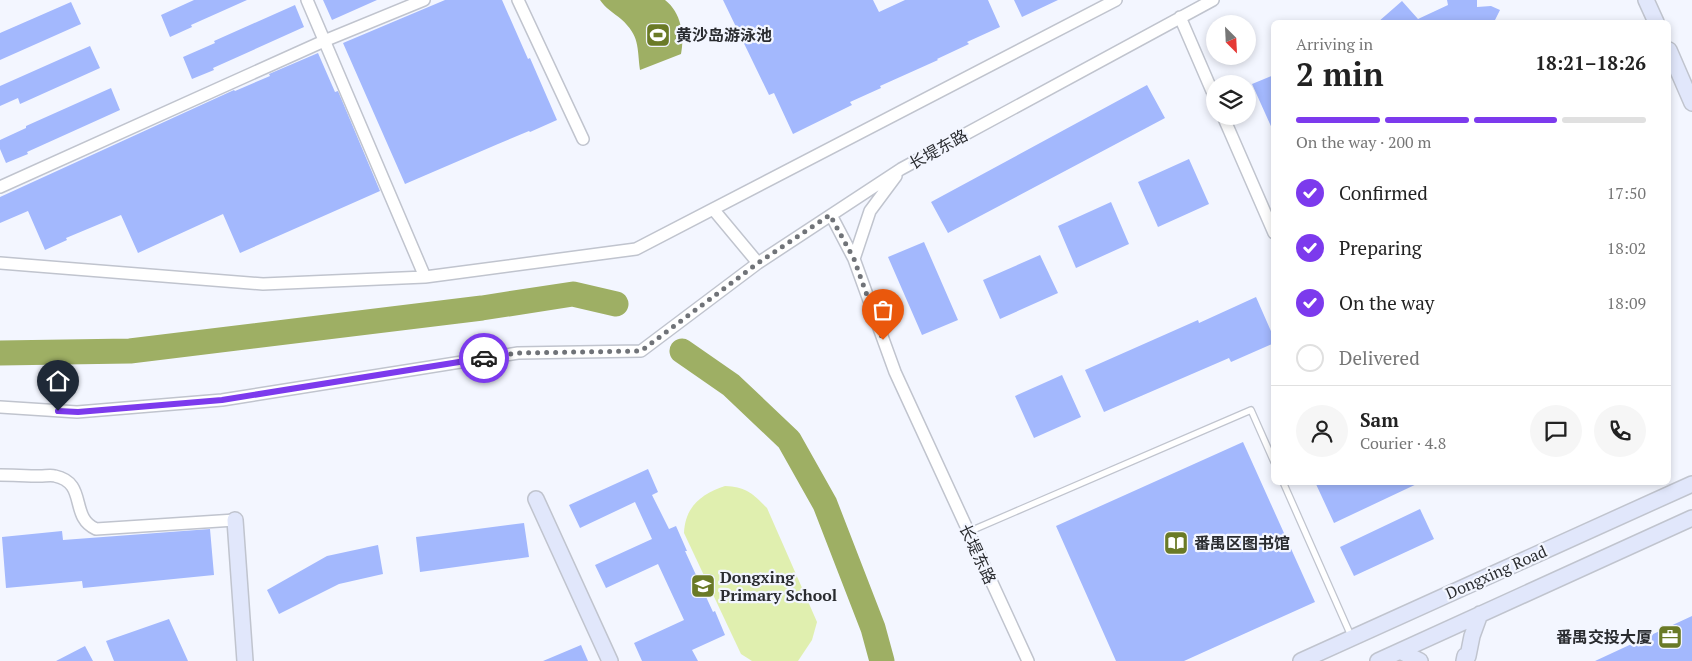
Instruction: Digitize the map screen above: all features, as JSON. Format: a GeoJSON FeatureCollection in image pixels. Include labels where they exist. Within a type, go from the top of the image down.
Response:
{"type":"FeatureCollection","features":[{"type":"Feature","properties":{"kind":"main road"},"geometry":{"type":"LineString","coordinates":[[1646,0],[1655,20]]}},
{"type":"Feature","properties":{"kind":"main road"},"geometry":{"type":"LineString","coordinates":[[1671,55],[1692,103]]}},
{"type":"Feature","properties":{"kind":"main road","name":"Dongxing Road"},"geometry":{"type":"LineString","coordinates":[[1301,661],[1692,484]]}},
{"type":"Feature","properties":{"kind":"main road"},"geometry":{"type":"LineString","coordinates":[[536,499],[610,661]]}},
{"type":"Feature","properties":{"kind":"main road","name":"Dongxing Road"},"geometry":{"type":"LineString","coordinates":[[1378,661],[1692,518]]}},
{"type":"Feature","properties":{"kind":"main road"},"geometry":{"type":"LineString","coordinates":[[235,520],[245,661]]}},
{"type":"Feature","properties":{"kind":"main road"},"geometry":{"type":"LineString","coordinates":[[1464,661],[1465,656],[1468,656],[1472,636],[1480,614]]}},
{"type":"Feature","properties":{"kind":"main road"},"geometry":{"type":"LineString","coordinates":[[1400,651],[1420,661]]}},
{"type":"Feature","properties":{"kind":"street"},"geometry":{"type":"LineString","coordinates":[[306,0],[425,277]]}},
{"type":"Feature","properties":{"kind":"street"},"geometry":{"type":"LineString","coordinates":[[0,187],[324,41],[424,0]]}},
{"type":"Feature","properties":{"kind":"street"},"geometry":{"type":"LineString","coordinates":[[518,0],[583,139]]}},
{"type":"Feature","properties":{"kind":"street"},"geometry":{"type":"LineString","coordinates":[[0,263],[263,284],[425,277],[636,249],[1116,0]]}},
{"type":"Feature","properties":{"kind":"street","name":"长堤东路"},"geometry":{"type":"LineString","coordinates":[[1028,661],[895,372],[854,259],[870,211],[901,169],[1213,0]]}},
{"type":"Feature","properties":{"kind":"street"},"geometry":{"type":"LineString","coordinates":[[1180,17],[1206,77]]}},
{"type":"Feature","properties":{"kind":"street"},"geometry":{"type":"LineString","coordinates":[[1227,125],[1271,226]]}},
{"type":"Feature","properties":{"kind":"street"},"geometry":{"type":"LineString","coordinates":[[0,407],[78,412],[212,400],[518,353],[641,351],[758,263],[901,169]]}},
{"type":"Feature","properties":{"kind":"street"},"geometry":{"type":"LineString","coordinates":[[713,209],[758,263]]}},
{"type":"Feature","properties":{"kind":"street"},"geometry":{"type":"LineString","coordinates":[[830,215],[854,259]]}},
{"type":"Feature","properties":{"kind":"street"},"geometry":{"type":"LineString","coordinates":[[0,475],[56,476],[67,482],[75,490],[81,516],[88,525],[96,528],[235,520]]}},
{"type":"Feature","properties":{"kind":"lane"},"geometry":{"type":"LineString","coordinates":[[968,532],[1251,410],[1271,455]]}},
{"type":"Feature","properties":{"kind":"lane"},"geometry":{"type":"LineString","coordinates":[[1284,485],[1352,638]]}},
{"type":"Feature","properties":{"kind":"shaded area","name":"黄沙岛游泳池"},"geometry":{"type":"Polygon","coordinates":[[[600,0],[665,0],[675,11],[678,18],[682,32],[681,54],[640,70],[638,48],[632,31],[600,0]]]}},
{"type":"Feature","properties":{"kind":"shaded area"},"geometry":{"type":"Polygon","coordinates":[[[725,486],[744,489],[767,508],[817,622],[812,640],[798,661],[752,661],[741,654],[684,533],[687,516],[696,503],[709,493],[725,486]]]}},
{"type":"Feature","properties":{"kind":"building"},"geometry":{"type":"Polygon","coordinates":[[[194,0],[247,0],[191,25],[192,27],[170,37],[161,15],[194,0]]]}},
{"type":"Feature","properties":{"kind":"building"},"geometry":{"type":"Polygon","coordinates":[[[323,0],[377,0],[332,20],[323,0]]]}},
{"type":"Feature","properties":{"kind":"building"},"geometry":{"type":"Polygon","coordinates":[[[445,0],[502,0],[557,120],[405,184],[343,43],[445,0]]]}},
{"type":"Feature","properties":{"kind":"building"},"geometry":{"type":"Polygon","coordinates":[[[723,0],[873,0],[879,12],[905,0],[988,0],[1000,27],[967,42],[969,44],[938,60],[880,86],[881,88],[850,102],[852,105],[793,134],[774,93],[769,95],[723,0]]]}},
{"type":"Feature","properties":{"kind":"building"},"geometry":{"type":"Polygon","coordinates":[[[1014,0],[1058,0],[1022,17],[1014,0]]]}},
{"type":"Feature","properties":{"kind":"building"},"geometry":{"type":"Polygon","coordinates":[[[1447,0],[1477,0],[1477,7],[1491,6],[1500,10],[1495,20],[1380,20],[1402,1],[1418,19],[1448,5],[1447,0]]]}},
{"type":"Feature","properties":{"kind":"building"},"geometry":{"type":"Polygon","coordinates":[[[71,2],[81,24],[0,60],[0,33],[71,2]]]}},
{"type":"Feature","properties":{"kind":"building"},"geometry":{"type":"Polygon","coordinates":[[[295,5],[304,27],[192,79],[183,57],[295,5]]]}},
{"type":"Feature","properties":{"kind":"building"},"geometry":{"type":"Polygon","coordinates":[[[90,46],[100,68],[20,104],[18,98],[0,106],[0,86],[90,46]]]}},
{"type":"Feature","properties":{"kind":"building"},"geometry":{"type":"Polygon","coordinates":[[[318,53],[335,92],[338,91],[380,191],[240,253],[223,214],[138,253],[121,215],[66,238],[67,240],[45,250],[28,211],[0,223],[0,197],[318,53]]]}},
{"type":"Feature","properties":{"kind":"building"},"geometry":{"type":"Polygon","coordinates":[[[1271,76],[1271,126],[1256,93],[1256,82],[1271,76]]]}},
{"type":"Feature","properties":{"kind":"building"},"geometry":{"type":"Polygon","coordinates":[[[1147,85],[1165,118],[948,233],[931,202],[1147,85]]]}},
{"type":"Feature","properties":{"kind":"building"},"geometry":{"type":"Polygon","coordinates":[[[111,88],[120,110],[6,163],[0,149],[0,140],[26,128],[26,126],[111,88]]]}},
{"type":"Feature","properties":{"kind":"building"},"geometry":{"type":"Polygon","coordinates":[[[1189,159],[1209,204],[1158,227],[1138,182],[1189,159]]]}},
{"type":"Feature","properties":{"kind":"building"},"geometry":{"type":"Polygon","coordinates":[[[1111,202],[1129,244],[1076,268],[1058,226],[1111,202]]]}},
{"type":"Feature","properties":{"kind":"building"},"geometry":{"type":"Polygon","coordinates":[[[924,242],[958,320],[922,335],[888,257],[924,242]]]}},
{"type":"Feature","properties":{"kind":"building"},"geometry":{"type":"Polygon","coordinates":[[[1040,255],[1058,293],[1000,319],[983,280],[1040,255]]]}},
{"type":"Feature","properties":{"kind":"building"},"geometry":{"type":"Polygon","coordinates":[[[1256,297],[1271,331],[1271,344],[1231,362],[1229,358],[1104,412],[1085,370],[1198,320],[1199,323],[1256,297]]]}},
{"type":"Feature","properties":{"kind":"building"},"geometry":{"type":"Polygon","coordinates":[[[1062,375],[1081,417],[1034,438],[1015,396],[1062,375]]]}},
{"type":"Feature","properties":{"kind":"building","name":"番禺区图书馆"},"geometry":{"type":"Polygon","coordinates":[[[1243,442],[1315,602],[1184,661],[1116,661],[1056,526],[1243,442]]]}},
{"type":"Feature","properties":{"kind":"building"},"geometry":{"type":"Polygon","coordinates":[[[648,469],[658,492],[652,495],[669,529],[676,526],[687,551],[685,551],[725,635],[692,650],[698,661],[642,661],[634,643],[684,620],[658,564],[606,588],[595,565],[652,539],[635,502],[580,528],[569,505],[648,469]]]}},
{"type":"Feature","properties":{"kind":"building"},"geometry":{"type":"Polygon","coordinates":[[[1316,485],[1415,485],[1334,523],[1316,485]]]}},
{"type":"Feature","properties":{"kind":"building"},"geometry":{"type":"Polygon","coordinates":[[[1420,509],[1434,539],[1354,576],[1340,547],[1420,509]]]}},
{"type":"Feature","properties":{"kind":"building"},"geometry":{"type":"Polygon","coordinates":[[[524,523],[529,557],[420,572],[416,537],[524,523]]]}},
{"type":"Feature","properties":{"kind":"building"},"geometry":{"type":"Polygon","coordinates":[[[210,529],[214,575],[83,588],[82,581],[6,588],[2,537],[62,531],[63,540],[210,529]]]}},
{"type":"Feature","properties":{"kind":"building"},"geometry":{"type":"Polygon","coordinates":[[[378,545],[383,574],[339,584],[279,614],[267,590],[327,556],[378,545]]]}},
{"type":"Feature","properties":{"kind":"building","name":"番禺交投大厦"},"geometry":{"type":"Polygon","coordinates":[[[1692,616],[1692,661],[1595,661],[1692,616]]]}},
{"type":"Feature","properties":{"kind":"building"},"geometry":{"type":"Polygon","coordinates":[[[169,619],[188,661],[114,661],[106,641],[169,619]]]}},
{"type":"Feature","properties":{"kind":"building"},"geometry":{"type":"Polygon","coordinates":[[[581,645],[588,661],[543,661],[581,645]]]}},
{"type":"Feature","properties":{"kind":"building"},"geometry":{"type":"Polygon","coordinates":[[[85,646],[93,661],[56,661],[85,646]]]}},
{"type":"Feature","properties":{"kind":"waterway"},"geometry":{"type":"LineString","coordinates":[[0,353],[130,351],[482,308],[573,294],[616,304]]}},
{"type":"Feature","properties":{"kind":"waterway"},"geometry":{"type":"LineString","coordinates":[[682,351],[731,385],[789,440],[825,504],[873,628],[882,661]]}},
{"type":"Feature","properties":{"kind":"way so far"},"geometry":{"type":"LineString","coordinates":[[484,358],[518,353],[641,351],[758,263],[830,215],[854,259],[883,340]]}},
{"type":"Feature","properties":{"kind":"place","name":"黄沙岛游泳池"},"geometry":{"type":"Point","coordinates":[658,35]}},
{"type":"Feature","properties":{"kind":"place","name":"番禺区图书馆"},"geometry":{"type":"Point","coordinates":[1176,543]}},
{"type":"Feature","properties":{"kind":"place","name":"Dongxing Primary School"},"geometry":{"type":"Point","coordinates":[703,586]}},
{"type":"Feature","properties":{"kind":"place","name":"番禺交投大厦"},"geometry":{"type":"Point","coordinates":[1670,637]}},
{"type":"Feature","properties":{"kind":"route"},"geometry":{"type":"LineString","coordinates":[[58,411],[78,412],[222,400],[484,358]]}}]}
